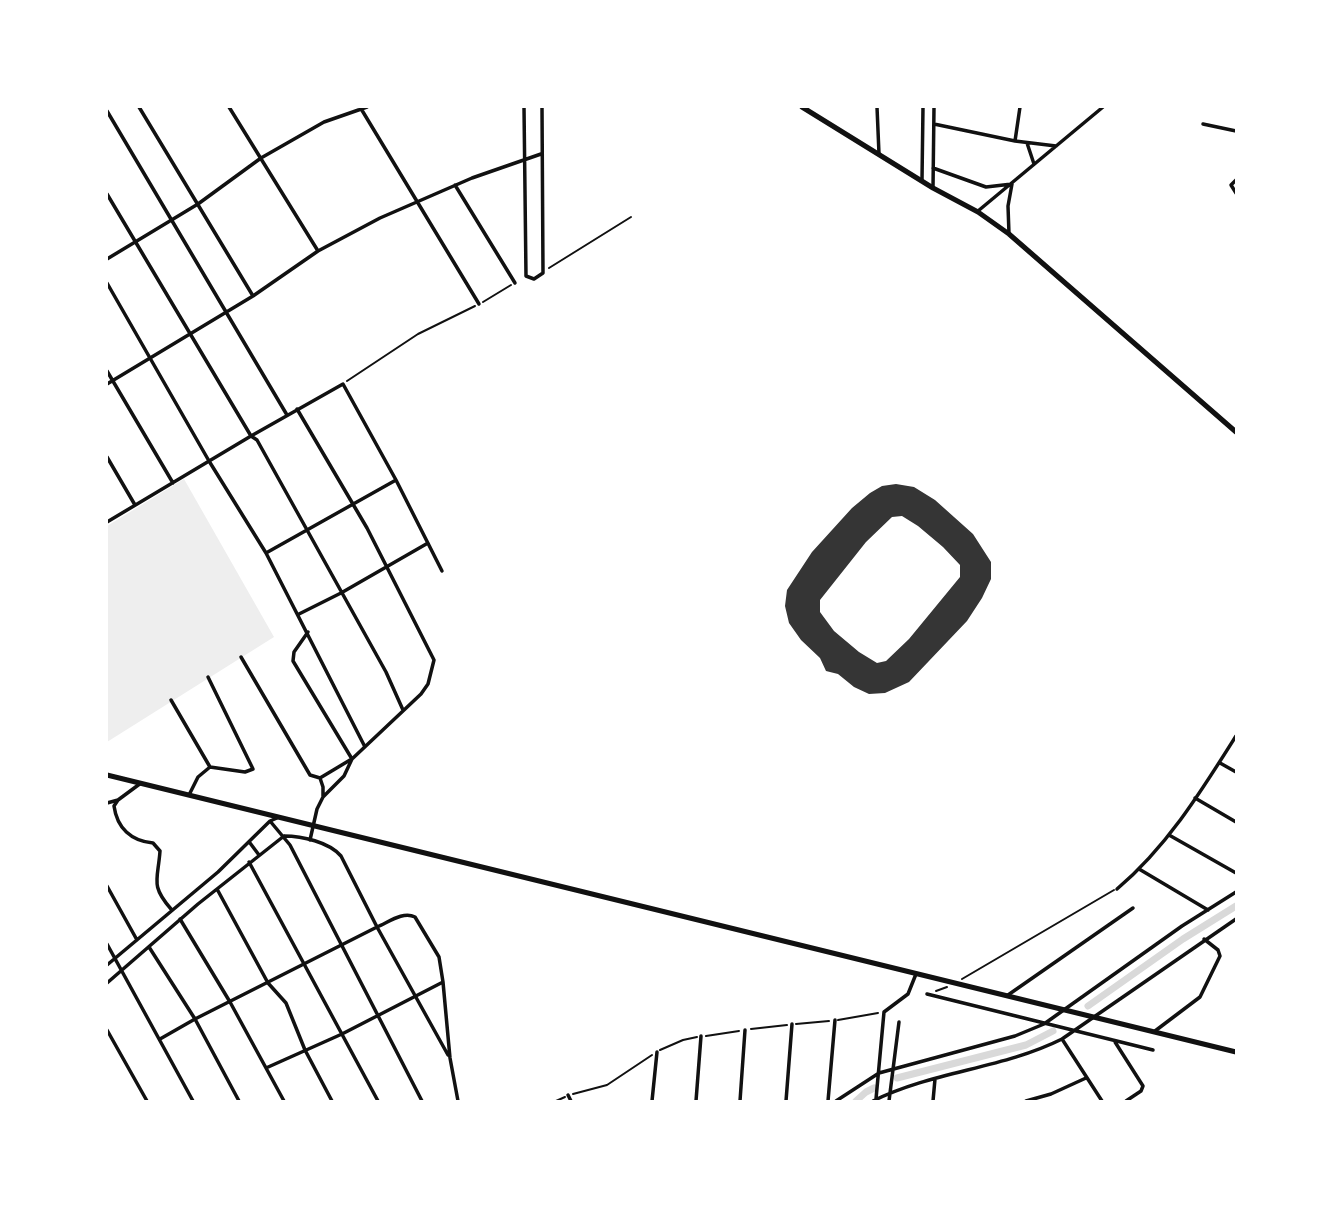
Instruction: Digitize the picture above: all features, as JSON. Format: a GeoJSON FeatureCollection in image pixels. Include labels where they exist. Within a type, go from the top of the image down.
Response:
{"type":"FeatureCollection","features":[{"type":"Feature","properties":{"kind":"main road"},"geometry":{"type":"LineString","coordinates":[[802,107],[933,188],[978,212],[1009,234],[1236,432]]}},
{"type":"Feature","properties":{"kind":"main road"},"geometry":{"type":"LineString","coordinates":[[107,775],[1236,1052]]}},
{"type":"Feature","properties":{"kind":"street"},"geometry":{"type":"LineString","coordinates":[[139,107],[253,296]]}},
{"type":"Feature","properties":{"kind":"street"},"geometry":{"type":"LineString","coordinates":[[229,107],[318,251]]}},
{"type":"Feature","properties":{"kind":"street"},"geometry":{"type":"LineString","coordinates":[[107,259],[198,204],[261,158],[324,122],[367,107]]}},
{"type":"Feature","properties":{"kind":"street"},"geometry":{"type":"LineString","coordinates":[[524,107],[526,276],[534,279],[543,273],[542,107]]}},
{"type":"Feature","properties":{"kind":"street"},"geometry":{"type":"LineString","coordinates":[[877,107],[879,154]]}},
{"type":"Feature","properties":{"kind":"street"},"geometry":{"type":"LineString","coordinates":[[922,180],[923,107]]}},
{"type":"Feature","properties":{"kind":"street"},"geometry":{"type":"LineString","coordinates":[[933,188],[934,107]]}},
{"type":"Feature","properties":{"kind":"street"},"geometry":{"type":"LineString","coordinates":[[1015,141],[1020,107]]}},
{"type":"Feature","properties":{"kind":"street"},"geometry":{"type":"LineString","coordinates":[[978,212],[1103,107]]}},
{"type":"Feature","properties":{"kind":"street"},"geometry":{"type":"LineString","coordinates":[[361,108],[479,304]]}},
{"type":"Feature","properties":{"kind":"street"},"geometry":{"type":"LineString","coordinates":[[107,111],[287,415]]}},
{"type":"Feature","properties":{"kind":"street"},"geometry":{"type":"LineString","coordinates":[[934,124],[1015,141],[1056,146]]}},
{"type":"Feature","properties":{"kind":"street"},"geometry":{"type":"LineString","coordinates":[[1203,124],[1236,131]]}},
{"type":"Feature","properties":{"kind":"street"},"geometry":{"type":"LineString","coordinates":[[1027,142],[1034,164]]}},
{"type":"Feature","properties":{"kind":"street"},"geometry":{"type":"LineString","coordinates":[[107,384],[253,296],[318,251],[380,218],[455,185],[541,153]]}},
{"type":"Feature","properties":{"kind":"street"},"geometry":{"type":"LineString","coordinates":[[933,168],[986,187],[1012,184]]}},
{"type":"Feature","properties":{"kind":"street"},"geometry":{"type":"LineString","coordinates":[[1236,180],[1231,185],[1236,193]]}},
{"type":"Feature","properties":{"kind":"street"},"geometry":{"type":"LineString","coordinates":[[1009,234],[1008,206],[1012,184]]}},
{"type":"Feature","properties":{"kind":"street"},"geometry":{"type":"LineString","coordinates":[[455,185],[515,283]]}},
{"type":"Feature","properties":{"kind":"street"},"geometry":{"type":"LineString","coordinates":[[107,194],[251,436],[257,440],[386,672],[403,710]]}},
{"type":"Feature","properties":{"kind":"street"},"geometry":{"type":"LineString","coordinates":[[107,283],[209,461],[266,553],[365,747]]}},
{"type":"Feature","properties":{"kind":"street"},"geometry":{"type":"LineString","coordinates":[[107,371],[173,483]]}},
{"type":"Feature","properties":{"kind":"street"},"geometry":{"type":"LineString","coordinates":[[107,523],[343,384],[442,571]]}},
{"type":"Feature","properties":{"kind":"street"},"geometry":{"type":"LineString","coordinates":[[297,409],[387,567],[434,660],[428,684],[403,710],[352,759],[317,778]]}},
{"type":"Feature","properties":{"kind":"street"},"geometry":{"type":"LineString","coordinates":[[107,457],[135,505]]}},
{"type":"Feature","properties":{"kind":"street"},"geometry":{"type":"LineString","coordinates":[[266,553],[396,480]]}},
{"type":"Feature","properties":{"kind":"street"},"geometry":{"type":"LineString","coordinates":[[299,614],[428,543]]}},
{"type":"Feature","properties":{"kind":"street"},"geometry":{"type":"LineString","coordinates":[[308,632],[294,652],[293,661],[352,759]]}},
{"type":"Feature","properties":{"kind":"street"},"geometry":{"type":"LineString","coordinates":[[241,657],[310,775],[317,778],[323,786],[323,797],[310,840]]}},
{"type":"Feature","properties":{"kind":"street"},"geometry":{"type":"LineString","coordinates":[[189,795],[201,774],[210,767],[245,772],[251,771],[253,767],[208,677]]}},
{"type":"Feature","properties":{"kind":"street"},"geometry":{"type":"LineString","coordinates":[[171,700],[210,767]]}},
{"type":"Feature","properties":{"kind":"street"},"geometry":{"type":"LineString","coordinates":[[1116,888],[1139,869],[1169,835],[1236,736]]}},
{"type":"Feature","properties":{"kind":"street"},"geometry":{"type":"LineString","coordinates":[[323,797],[344,776],[352,759]]}},
{"type":"Feature","properties":{"kind":"street"},"geometry":{"type":"LineString","coordinates":[[1219,763],[1236,772]]}},
{"type":"Feature","properties":{"kind":"street"},"geometry":{"type":"LineString","coordinates":[[141,783],[118,800],[114,812],[129,836],[140,842],[153,842],[160,850],[156,887],[171,909]]}},
{"type":"Feature","properties":{"kind":"street"},"geometry":{"type":"LineString","coordinates":[[1195,798],[1236,822]]}},
{"type":"Feature","properties":{"kind":"street"},"geometry":{"type":"LineString","coordinates":[[107,803],[118,800]]}},
{"type":"Feature","properties":{"kind":"street"},"geometry":{"type":"LineString","coordinates":[[107,965],[218,872],[270,821],[278,817]]}},
{"type":"Feature","properties":{"kind":"street"},"geometry":{"type":"LineString","coordinates":[[270,821],[290,845],[422,1101]]}},
{"type":"Feature","properties":{"kind":"street"},"geometry":{"type":"LineString","coordinates":[[1169,835],[1236,873]]}},
{"type":"Feature","properties":{"kind":"street"},"geometry":{"type":"LineString","coordinates":[[107,983],[180,919],[284,836],[310,840],[335,849],[341,856],[450,1058]]}},
{"type":"Feature","properties":{"kind":"street"},"geometry":{"type":"LineString","coordinates":[[250,843],[259,855]]}},
{"type":"Feature","properties":{"kind":"street"},"geometry":{"type":"LineString","coordinates":[[249,862],[378,1101]]}},
{"type":"Feature","properties":{"kind":"street"},"geometry":{"type":"LineString","coordinates":[[1139,869],[1208,910]]}},
{"type":"Feature","properties":{"kind":"street"},"geometry":{"type":"LineString","coordinates":[[107,886],[137,940]]}},
{"type":"Feature","properties":{"kind":"street"},"geometry":{"type":"LineString","coordinates":[[217,890],[268,983],[286,1003],[305,1050],[332,1101]]}},
{"type":"Feature","properties":{"kind":"street"},"geometry":{"type":"LineString","coordinates":[[836,1101],[879,1073],[1015,1036],[1044,1024],[1182,926],[1236,892]]}},
{"type":"Feature","properties":{"kind":"street"},"geometry":{"type":"LineString","coordinates":[[1008,995],[1133,908]]}},
{"type":"Feature","properties":{"kind":"street"},"geometry":{"type":"LineString","coordinates":[[160,1040],[195,1019],[377,927],[405,914],[411,915],[415,917],[439,957],[457,1101]]}},
{"type":"Feature","properties":{"kind":"street"},"geometry":{"type":"LineString","coordinates":[[180,919],[230,1002],[284,1101]]}},
{"type":"Feature","properties":{"kind":"street"},"geometry":{"type":"LineString","coordinates":[[875,1101],[935,1079],[1030,1053],[1062,1039],[1204,939],[1235,921]]}},
{"type":"Feature","properties":{"kind":"street"},"geometry":{"type":"LineString","coordinates":[[1155,1031],[1202,994],[1220,956],[1218,950],[1204,939]]}},
{"type":"Feature","properties":{"kind":"street"},"geometry":{"type":"LineString","coordinates":[[107,944],[193,1101]]}},
{"type":"Feature","properties":{"kind":"street"},"geometry":{"type":"LineString","coordinates":[[149,947],[195,1019],[239,1101]]}},
{"type":"Feature","properties":{"kind":"street"},"geometry":{"type":"LineString","coordinates":[[875,1101],[884,1012],[908,994],[917,973]]}},
{"type":"Feature","properties":{"kind":"street"},"geometry":{"type":"LineString","coordinates":[[266,1068],[377,1017],[443,982]]}},
{"type":"Feature","properties":{"kind":"street"},"geometry":{"type":"LineString","coordinates":[[927,994],[1153,1050]]}},
{"type":"Feature","properties":{"kind":"street"},"geometry":{"type":"LineString","coordinates":[[828,1101],[835,1020]]}},
{"type":"Feature","properties":{"kind":"street"},"geometry":{"type":"LineString","coordinates":[[889,1101],[899,1022]]}},
{"type":"Feature","properties":{"kind":"street"},"geometry":{"type":"LineString","coordinates":[[786,1101],[792,1024]]}},
{"type":"Feature","properties":{"kind":"street"},"geometry":{"type":"LineString","coordinates":[[107,1030],[147,1101]]}},
{"type":"Feature","properties":{"kind":"street"},"geometry":{"type":"LineString","coordinates":[[740,1101],[746,1030]]}},
{"type":"Feature","properties":{"kind":"street"},"geometry":{"type":"LineString","coordinates":[[696,1101],[701,1036]]}},
{"type":"Feature","properties":{"kind":"street"},"geometry":{"type":"LineString","coordinates":[[1062,1039],[1102,1101]]}},
{"type":"Feature","properties":{"kind":"street"},"geometry":{"type":"LineString","coordinates":[[1115,1041],[1143,1086],[1141,1091],[1126,1101]]}},
{"type":"Feature","properties":{"kind":"street"},"geometry":{"type":"LineString","coordinates":[[652,1101],[657,1052]]}},
{"type":"Feature","properties":{"kind":"street"},"geometry":{"type":"LineString","coordinates":[[1026,1101],[1051,1094],[1086,1078]]}},
{"type":"Feature","properties":{"kind":"street"},"geometry":{"type":"LineString","coordinates":[[933,1101],[935,1079]]}},
{"type":"Feature","properties":{"kind":"street"},"geometry":{"type":"LineString","coordinates":[[568,1095],[571,1101]]}},
{"type":"Feature","properties":{"kind":"path"},"geometry":{"type":"LineString","coordinates":[[543,273],[631,217]]}},
{"type":"Feature","properties":{"kind":"path"},"geometry":{"type":"LineString","coordinates":[[343,384],[418,334],[515,283]]}},
{"type":"Feature","properties":{"kind":"path"},"geometry":{"type":"LineString","coordinates":[[927,994],[956,982],[1116,888]]}},
{"type":"Feature","properties":{"kind":"path"},"geometry":{"type":"LineString","coordinates":[[556,1101],[607,1084],[657,1052],[683,1040],[884,1012]]}},
{"type":"Feature","properties":{"kind":"shaded area"},"geometry":{"type":"Polygon","coordinates":[[[184,479],[274,637],[107,742],[107,526],[184,479]]]}},
{"type":"Feature","properties":{"kind":"building"},"geometry":{"type":"Polygon","coordinates":[[[896,484],[914,487],[935,500],[973,534],[991,562],[991,579],[967,621],[909,682],[885,693],[869,694],[854,687],[838,674],[826,671],[820,658],[801,640],[789,623],[785,606],[787,590],[812,552],[852,508],[882,486],[896,484]],[[902,516],[892,517],[866,542],[820,600],[820,612],[834,631],[877,663],[886,661],[909,639],[960,577],[960,565],[918,526],[902,516]]]}},
{"type":"Feature","properties":{"kind":"waterway"},"geometry":{"type":"LineString","coordinates":[[1088,1006],[1183,939],[1236,906]]}},
{"type":"Feature","properties":{"kind":"waterway"},"geometry":{"type":"LineString","coordinates":[[897,1078],[1026,1045],[1053,1031]]}},
{"type":"Feature","properties":{"kind":"waterway"},"geometry":{"type":"LineString","coordinates":[[856,1101],[874,1088]]}}]}
